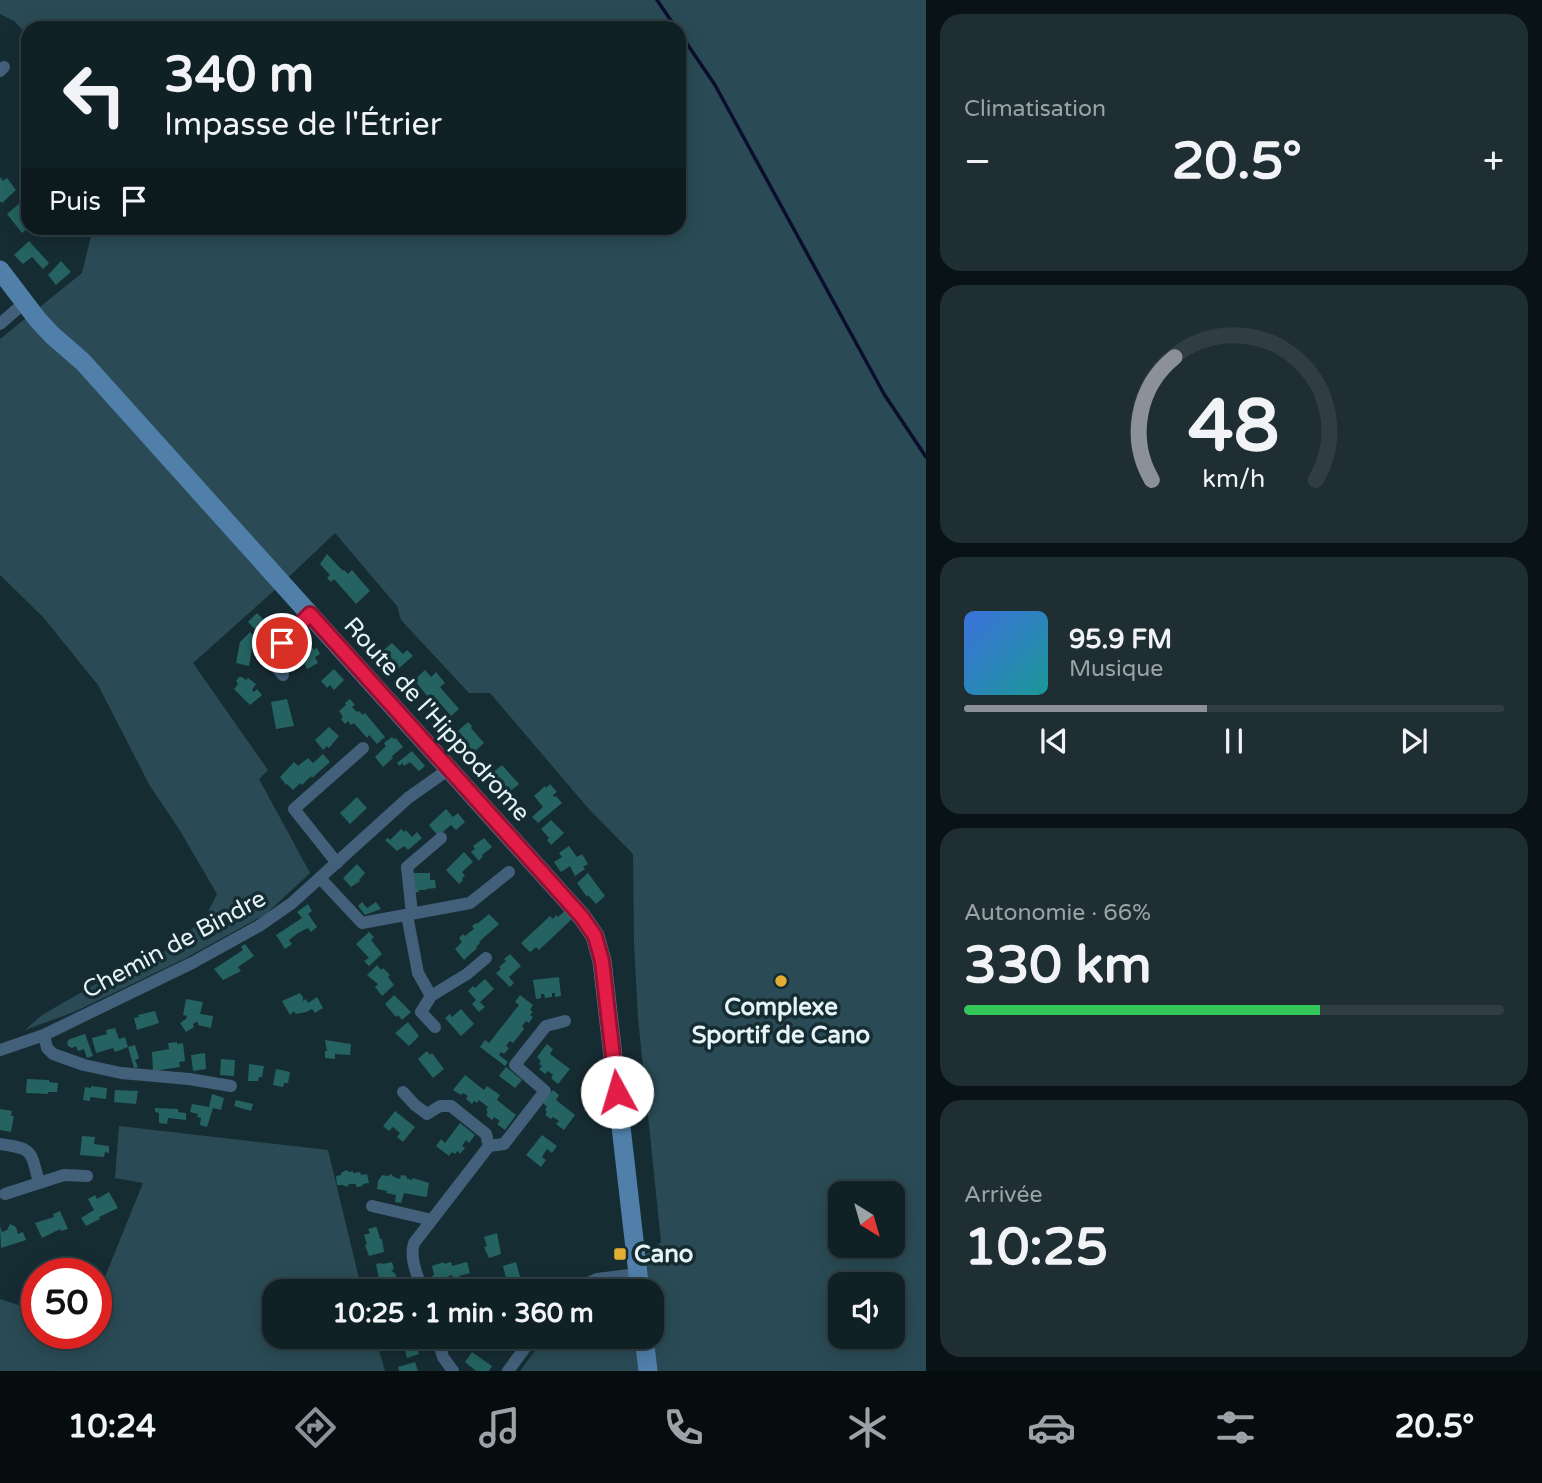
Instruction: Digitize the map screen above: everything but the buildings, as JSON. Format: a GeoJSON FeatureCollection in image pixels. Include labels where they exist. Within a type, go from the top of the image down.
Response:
{"type":"FeatureCollection","features":[{"type":"Feature","properties":{"kind":"main road","name":"Route de l'Hippodrome"},"geometry":{"type":"LineString","coordinates":[[0,270],[52,335],[83,362],[582,917],[595,936],[602,961],[639,1279]]}},
{"type":"Feature","properties":{"kind":"main road"},"geometry":{"type":"LineString","coordinates":[[645,1349],[648,1371]]}},
{"type":"Feature","properties":{"kind":"street"},"geometry":{"type":"LineString","coordinates":[[0,324],[24,303]]}},
{"type":"Feature","properties":{"kind":"street"},"geometry":{"type":"LineString","coordinates":[[283,674],[268,658],[310,614]]}},
{"type":"Feature","properties":{"kind":"street"},"geometry":{"type":"LineString","coordinates":[[337,863],[294,809],[363,748]]}},
{"type":"Feature","properties":{"kind":"street","name":"Chemin de Bindre"},"geometry":{"type":"LineString","coordinates":[[0,1050],[44,1035],[212,953],[259,926],[292,903],[408,798],[449,769]]}},
{"type":"Feature","properties":{"kind":"street"},"geometry":{"type":"LineString","coordinates":[[430,996],[418,973],[407,867],[442,838]]}},
{"type":"Feature","properties":{"kind":"street"},"geometry":{"type":"LineString","coordinates":[[320,878],[362,923],[470,903],[509,872]]}},
{"type":"Feature","properties":{"kind":"street"},"geometry":{"type":"LineString","coordinates":[[435,1027],[421,1012],[430,996],[467,974],[486,958]]}},
{"type":"Feature","properties":{"kind":"street"},"geometry":{"type":"LineString","coordinates":[[419,1279],[412,1258],[414,1243],[489,1146],[504,1144],[545,1091],[515,1065],[546,1026],[565,1021]]}},
{"type":"Feature","properties":{"kind":"street"},"geometry":{"type":"LineString","coordinates":[[44,1035],[47,1048],[53,1054],[84,1065],[121,1073],[231,1086]]}},
{"type":"Feature","properties":{"kind":"street"},"geometry":{"type":"LineString","coordinates":[[403,1092],[427,1114],[440,1106],[451,1106],[486,1134],[489,1146]]}},
{"type":"Feature","properties":{"kind":"street"},"geometry":{"type":"LineString","coordinates":[[0,1144],[24,1147],[32,1157],[39,1182]]}},
{"type":"Feature","properties":{"kind":"street"},"geometry":{"type":"LineString","coordinates":[[5,1194],[64,1175],[87,1176]]}},
{"type":"Feature","properties":{"kind":"street"},"geometry":{"type":"LineString","coordinates":[[372,1206],[432,1220]]}},
{"type":"Feature","properties":{"kind":"street"},"geometry":{"type":"LineString","coordinates":[[441,1349],[453,1371]]}},
{"type":"Feature","properties":{"kind":"street"},"geometry":{"type":"LineString","coordinates":[[508,1371],[524,1349]]}},
{"type":"Feature","properties":{"kind":"shaded area"},"geometry":{"type":"Polygon","coordinates":[[[0,0],[926,0],[926,1371],[520,1371],[536,1349],[664,1349],[664,1279],[617,1279],[661,1242],[638,1018],[633,854],[588,808],[490,693],[469,693],[401,620],[397,606],[335,533],[193,663],[268,770],[259,779],[310,873],[266,914],[184,959],[74,1012],[25,1030],[42,1015],[108,977],[165,951],[205,918],[217,894],[150,786],[98,685],[43,617],[0,575],[0,339],[82,273],[91,235],[686,235],[686,21],[21,21],[21,28],[14,21],[0,14],[0,0]]]}},
{"type":"Feature","properties":{"kind":"shaded area"},"geometry":{"type":"Polygon","coordinates":[[[119,1126],[328,1150],[359,1279],[262,1279],[262,1349],[379,1349],[385,1371],[0,1371],[0,1299],[21,1306],[21,1349],[112,1349],[112,1260],[143,1183],[115,1178],[119,1126]]]}},
{"type":"Feature","properties":{"kind":"waterway"},"geometry":{"type":"LineString","coordinates":[[657,0],[671,21]]}},
{"type":"Feature","properties":{"kind":"waterway"},"geometry":{"type":"LineString","coordinates":[[686,42],[715,85],[884,394],[926,457]]}},
{"type":"Feature","properties":{"kind":"place","name":"Complexe Sportif de Cano"},"geometry":{"type":"Point","coordinates":[781,981]}},
{"type":"Feature","properties":{"kind":"place","name":"Cano"},"geometry":{"type":"Point","coordinates":[620,1254]}},
{"type":"Feature","properties":{"kind":"route"},"geometry":{"type":"LineString","coordinates":[[282,643],[310,614],[582,917],[600,949],[617,1092]]}}]}
